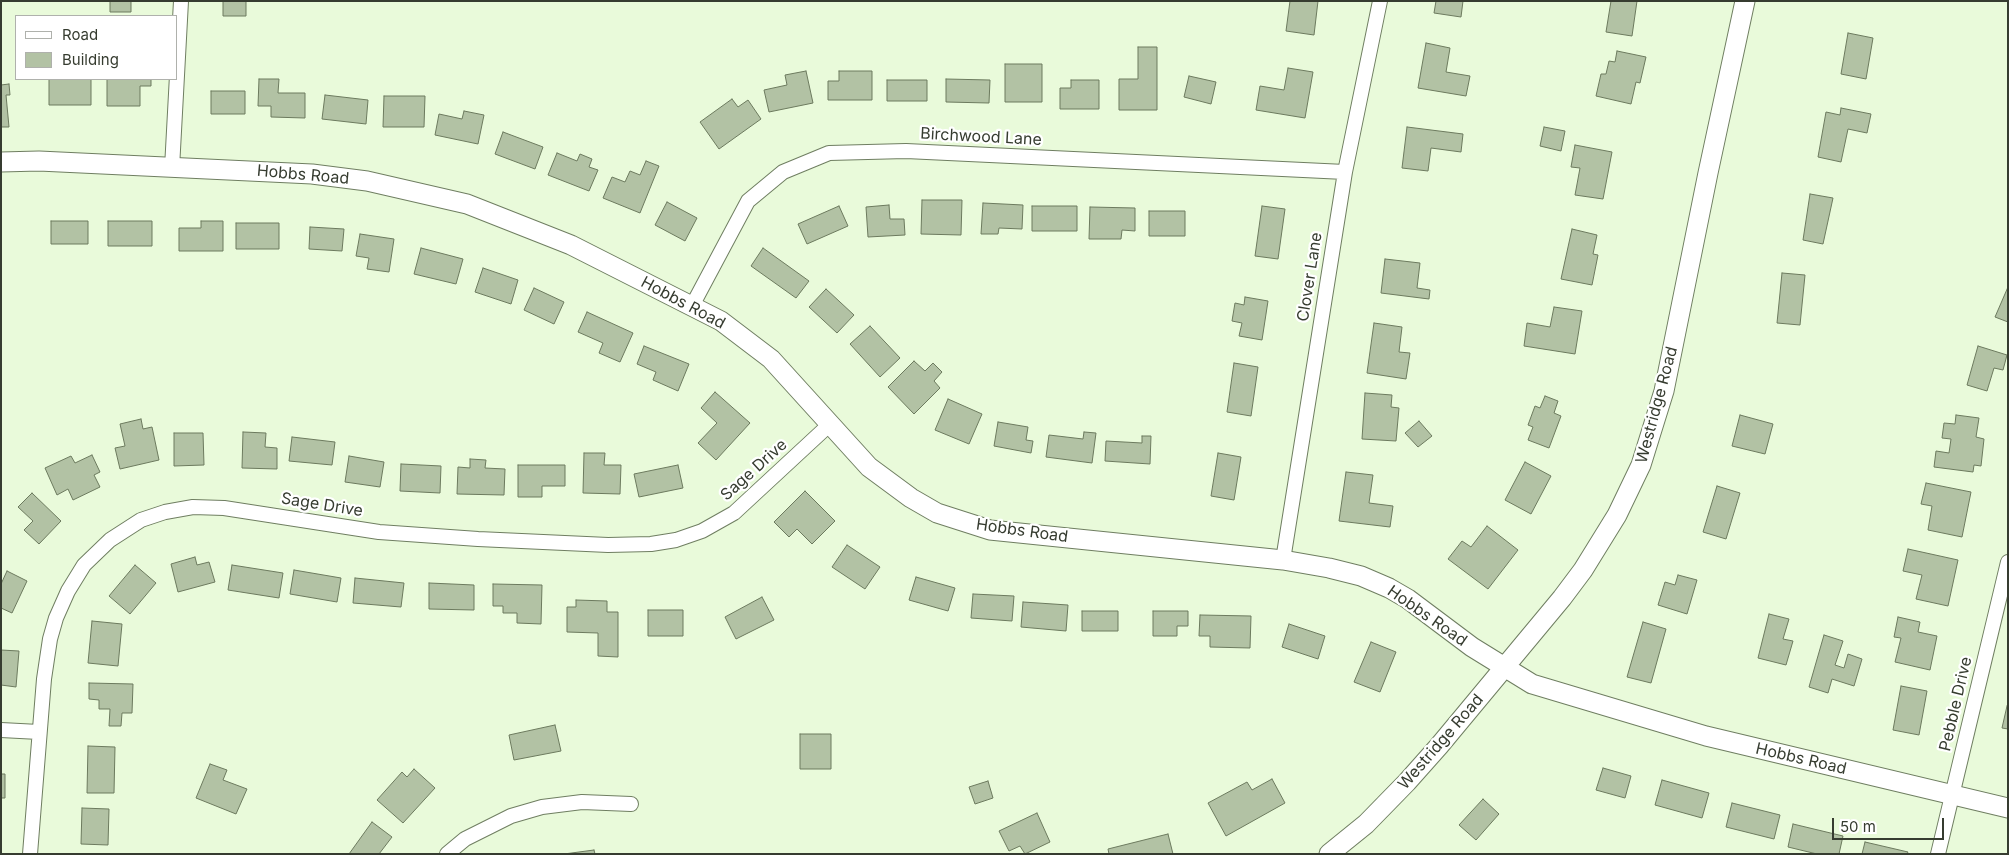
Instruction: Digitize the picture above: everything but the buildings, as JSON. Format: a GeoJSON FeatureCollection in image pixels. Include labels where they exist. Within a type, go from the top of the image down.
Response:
{"type":"FeatureCollection","features":[{"type":"Feature","properties":{"kind":"street"},"geometry":{"type":"LineString","coordinates":[[178,57],[181,1]]}},
{"type":"Feature","properties":{"kind":"street","name":"Clover Lane"},"geometry":{"type":"LineString","coordinates":[[1283,560],[1345,172],[1380,1]]}},
{"type":"Feature","properties":{"kind":"street","name":"Westridge Road"},"geometry":{"type":"LineString","coordinates":[[1329,854],[1366,824],[1407,782],[1504,668],[1583,570],[1617,516],[1641,465],[1664,391],[1745,1]]}},
{"type":"Feature","properties":{"kind":"street"},"geometry":{"type":"LineString","coordinates":[[172,168],[177,80]]}},
{"type":"Feature","properties":{"kind":"street","name":"Birchwood Lane"},"geometry":{"type":"LineString","coordinates":[[692,306],[748,201],[783,172],[829,153],[906,151],[1345,172]]}},
{"type":"Feature","properties":{"kind":"street","name":"Hobbs Road"},"geometry":{"type":"LineString","coordinates":[[1,162],[312,174],[407,189],[467,204],[571,245],[721,322],[772,359],[794,382],[829,425],[869,467],[911,498],[937,513],[990,530],[1283,560],[1329,568],[1360,576],[1389,588],[1408,599],[1472,647],[1532,684],[1706,736],[2008,808]]}},
{"type":"Feature","properties":{"kind":"street","name":"Sage Drive"},"geometry":{"type":"LineString","coordinates":[[30,854],[39,732],[50,640],[56,618],[68,591],[84,565],[110,540],[141,520],[165,512],[193,507],[224,508],[379,532],[608,545],[650,544],[676,540],[693,534],[734,513],[829,425]]}},
{"type":"Feature","properties":{"kind":"street","name":"Pebble Drive"},"geometry":{"type":"LineString","coordinates":[[1938,854],[2008,562]]}},
{"type":"Feature","properties":{"kind":"street"},"geometry":{"type":"LineString","coordinates":[[1,730],[39,732]]}},
{"type":"Feature","properties":{"kind":"street"},"geometry":{"type":"LineString","coordinates":[[448,854],[465,839],[511,816],[542,807],[582,802],[631,804]]}}]}
